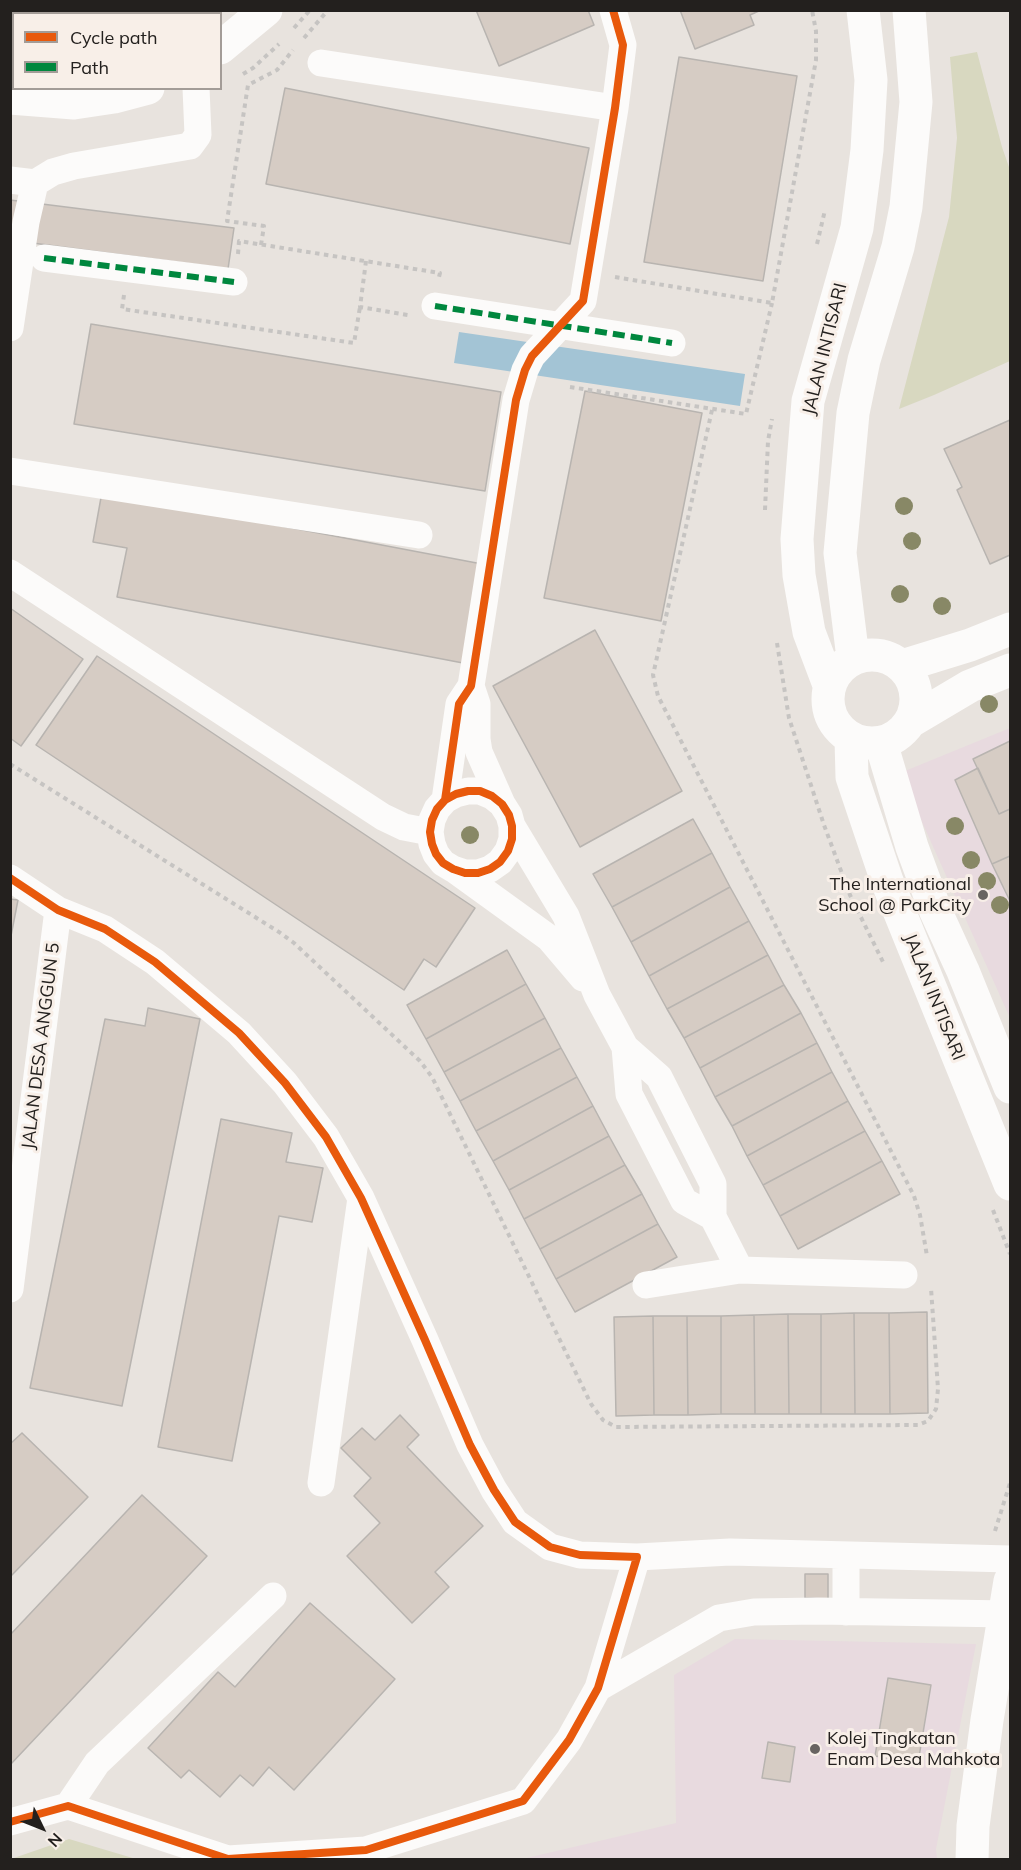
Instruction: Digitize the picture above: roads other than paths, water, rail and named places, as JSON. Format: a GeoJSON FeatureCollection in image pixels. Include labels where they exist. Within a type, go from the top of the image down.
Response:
{"type":"FeatureCollection","features":[{"type":"Feature","properties":{"kind":"street"},"geometry":{"type":"LineString","coordinates":[[445,800],[459,704],[471,686],[516,400],[532,356],[583,301],[615,108],[623,45],[613,10]]}},
{"type":"Feature","properties":{"kind":"street","name":"JALAN INTISARI"},"geometry":{"type":"LineString","coordinates":[[830,685],[809,632],[799,575],[797,539],[808,401],[857,228],[867,150],[871,80],[863,10]]}},
{"type":"Feature","properties":{"kind":"street"},"geometry":{"type":"LineString","coordinates":[[854,658],[840,553],[853,413],[864,360],[898,247],[906,207],[916,102],[909,10]]}},
{"type":"Feature","properties":{"kind":"street"},"geometry":{"type":"LineString","coordinates":[[222,46],[258,14]]}},
{"type":"Feature","properties":{"kind":"street"},"geometry":{"type":"LineString","coordinates":[[321,63],[615,108]]}},
{"type":"Feature","properties":{"kind":"street"},"geometry":{"type":"LineString","coordinates":[[10,98],[74,103],[140,90]]}},
{"type":"Feature","properties":{"kind":"street"},"geometry":{"type":"LineString","coordinates":[[10,328],[14,271],[26,222],[23,181],[74,166],[190,146],[198,135],[196,90]]}},
{"type":"Feature","properties":{"kind":"street"},"geometry":{"type":"LineString","coordinates":[[44,258],[234,282]]}},
{"type":"Feature","properties":{"kind":"street"},"geometry":{"type":"LineString","coordinates":[[435,306],[672,343]]}},
{"type":"Feature","properties":{"kind":"street"},"geometry":{"type":"LineString","coordinates":[[10,471],[419,535]]}},
{"type":"Feature","properties":{"kind":"street"},"geometry":{"type":"LineString","coordinates":[[10,573],[383,817],[404,827],[430,832]]}},
{"type":"Feature","properties":{"kind":"street"},"geometry":{"type":"LineString","coordinates":[[902,666],[970,645],[1011,629]]}},
{"type":"Feature","properties":{"kind":"street"},"geometry":{"type":"LineString","coordinates":[[911,721],[916,706],[916,691],[912,677],[902,666],[888,657],[871,654],[854,658],[839,669],[830,685],[827,700],[830,716],[838,729],[866,741],[899,735],[911,721],[969,686],[1011,670]]}},
{"type":"Feature","properties":{"kind":"street"},"geometry":{"type":"LineString","coordinates":[[471,686],[477,704],[479,752],[507,815],[566,916],[597,995],[625,1047],[629,1094],[684,1201],[713,1217],[740,1270]]}},
{"type":"Feature","properties":{"kind":"street","name":"JALAN INTISARI"},"geometry":{"type":"LineString","coordinates":[[866,741],[1011,1087]]}},
{"type":"Feature","properties":{"kind":"street","name":"JALAN INTISARI"},"geometry":{"type":"LineString","coordinates":[[866,741],[852,777],[886,881],[1011,1184]]}},
{"type":"Feature","properties":{"kind":"street"},"geometry":{"type":"LineString","coordinates":[[453,869],[465,873],[478,873],[500,862],[508,851],[512,839],[507,815],[492,796],[480,791],[468,791],[445,800],[437,809],[432,820],[430,832],[436,854],[443,863],[549,938],[597,995]]}},
{"type":"Feature","properties":{"kind":"street"},"geometry":{"type":"LineString","coordinates":[[10,878],[58,910],[105,929],[147,957],[239,1033],[285,1083],[326,1137],[361,1198],[470,1445],[494,1490],[515,1522],[550,1546],[580,1555],[638,1557],[730,1552],[1011,1559]]}},
{"type":"Feature","properties":{"kind":"street","name":"JALAN DESA ANGGUN 5"},"geometry":{"type":"LineString","coordinates":[[10,1289],[58,910]]}},
{"type":"Feature","properties":{"kind":"street"},"geometry":{"type":"LineString","coordinates":[[321,1483],[361,1198]]}},
{"type":"Feature","properties":{"kind":"street"},"geometry":{"type":"LineString","coordinates":[[646,1285],[740,1270],[904,1275]]}},
{"type":"Feature","properties":{"kind":"street"},"geometry":{"type":"LineString","coordinates":[[846,1556],[846,1612]]}},
{"type":"Feature","properties":{"kind":"street"},"geometry":{"type":"LineString","coordinates":[[10,1822],[68,1806],[228,1860],[366,1850],[523,1801],[569,1740],[598,1688],[638,1557]]}},
{"type":"Feature","properties":{"kind":"street"},"geometry":{"type":"LineString","coordinates":[[972,1860],[973,1826],[987,1720],[1008,1614],[1011,1581]]}},
{"type":"Feature","properties":{"kind":"street"},"geometry":{"type":"LineString","coordinates":[[68,1806],[97,1763],[273,1596]]}},
{"type":"Feature","properties":{"kind":"street"},"geometry":{"type":"LineString","coordinates":[[598,1688],[718,1618],[754,1612],[1008,1614]]}},
{"type":"Feature","properties":{"kind":"water"},"geometry":{"type":"Polygon","coordinates":[[[459,332],[745,374],[740,406],[454,363],[459,332]]]}},
{"type":"Feature","properties":{"kind":"place","name":"The International School @ ParkCity"},"geometry":{"type":"Point","coordinates":[983,895]}},
{"type":"Feature","properties":{"kind":"place","name":"Kolej Tingkatan Enam Desa Mahkota"},"geometry":{"type":"Point","coordinates":[815,1749]}}]}
